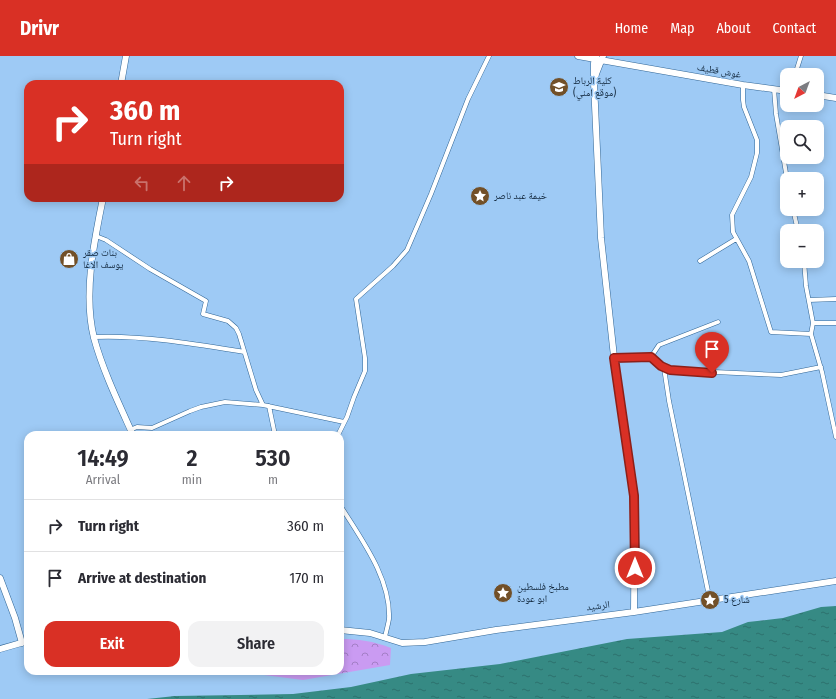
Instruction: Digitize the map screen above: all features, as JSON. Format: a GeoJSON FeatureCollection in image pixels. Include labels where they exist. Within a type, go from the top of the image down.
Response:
{"type":"FeatureCollection","features":[{"type":"Feature","properties":{"kind":"main road"},"geometry":{"type":"LineString","coordinates":[[122,80],[126,56]]}},
{"type":"Feature","properties":{"kind":"main road","name":"غوش قطيف"},"geometry":{"type":"LineString","coordinates":[[578,56],[603,58],[743,85],[780,90]]}},
{"type":"Feature","properties":{"kind":"main road"},"geometry":{"type":"LineString","coordinates":[[596,57],[594,63],[594,83],[601,238],[614,358],[634,496],[634,612]]}},
{"type":"Feature","properties":{"kind":"main road"},"geometry":{"type":"LineString","coordinates":[[594,83],[603,58]]}},
{"type":"Feature","properties":{"kind":"main road"},"geometry":{"type":"LineString","coordinates":[[824,96],[836,98]]}},
{"type":"Feature","properties":{"kind":"main road"},"geometry":{"type":"LineString","coordinates":[[102,202],[96,236],[90,288],[90,309],[94,337],[105,371],[132,431]]}},
{"type":"Feature","properties":{"kind":"main road"},"geometry":{"type":"LineString","coordinates":[[0,578],[24,639]]}},
{"type":"Feature","properties":{"kind":"main road","name":"الرشيد"},"geometry":{"type":"LineString","coordinates":[[344,630],[370,633],[402,643],[424,642],[496,630],[710,601],[836,580]]}},
{"type":"Feature","properties":{"kind":"main road"},"geometry":{"type":"LineString","coordinates":[[0,650],[24,642]]}},
{"type":"Feature","properties":{"kind":"street"},"geometry":{"type":"LineString","coordinates":[[340,431],[365,371],[365,358],[356,299],[394,266],[407,250],[468,100],[489,56]]}},
{"type":"Feature","properties":{"kind":"street"},"geometry":{"type":"LineString","coordinates":[[797,68],[801,56]]}},
{"type":"Feature","properties":{"kind":"street"},"geometry":{"type":"LineString","coordinates":[[743,85],[744,107],[755,132],[758,145],[751,177],[732,215],[733,232],[748,261],[768,327],[771,332],[811,334]]}},
{"type":"Feature","properties":{"kind":"street"},"geometry":{"type":"LineString","coordinates":[[774,89],[776,114],[786,172]]}},
{"type":"Feature","properties":{"kind":"street"},"geometry":{"type":"LineString","coordinates":[[96,236],[106,240],[150,269],[206,301],[202,314],[228,321],[233,324],[239,334],[256,390],[263,405]]}},
{"type":"Feature","properties":{"kind":"street"},"geometry":{"type":"LineString","coordinates":[[700,261],[736,239]]}},
{"type":"Feature","properties":{"kind":"street"},"geometry":{"type":"LineString","coordinates":[[805,268],[806,286],[813,323],[811,334],[821,367],[836,437]]}},
{"type":"Feature","properties":{"kind":"street"},"geometry":{"type":"LineString","coordinates":[[809,300],[836,299]]}},
{"type":"Feature","properties":{"kind":"street"},"geometry":{"type":"LineString","coordinates":[[651,357],[659,345],[718,322]]}},
{"type":"Feature","properties":{"kind":"street"},"geometry":{"type":"LineString","coordinates":[[813,323],[836,323]]}},
{"type":"Feature","properties":{"kind":"street"},"geometry":{"type":"LineString","coordinates":[[94,337],[120,337],[184,343],[244,352]]}},
{"type":"Feature","properties":{"kind":"street"},"geometry":{"type":"LineString","coordinates":[[614,358],[651,357],[664,368],[686,371],[781,375],[821,367]]}},
{"type":"Feature","properties":{"kind":"street"},"geometry":{"type":"LineString","coordinates":[[664,368],[710,601]]}},
{"type":"Feature","properties":{"kind":"street"},"geometry":{"type":"LineString","coordinates":[[133,431],[137,427],[152,428],[196,409],[225,402],[269,406],[344,422]]}},
{"type":"Feature","properties":{"kind":"street"},"geometry":{"type":"LineString","coordinates":[[269,406],[275,431]]}},
{"type":"Feature","properties":{"kind":"street"},"geometry":{"type":"LineString","coordinates":[[344,511],[376,563],[388,607],[389,621],[385,637]]}},
{"type":"Feature","properties":{"kind":"green space"},"geometry":{"type":"Polygon","coordinates":[[[344,639],[366,641],[391,648],[390,665],[344,673],[344,639]]]}},
{"type":"Feature","properties":{"kind":"green space"},"geometry":{"type":"Polygon","coordinates":[[[264,675],[332,675],[303,680],[264,675]]]}},
{"type":"Feature","properties":{"kind":"water"},"geometry":{"type":"Polygon","coordinates":[[[836,606],[836,699],[147,699],[175,696],[293,694],[351,687],[411,674],[500,664],[627,639],[722,632],[748,622],[783,618],[821,607],[836,606]]]}},
{"type":"Feature","properties":{"kind":"place","name":"كلية الرباط (موقع امني)"},"geometry":{"type":"Point","coordinates":[559,87]}},
{"type":"Feature","properties":{"kind":"place","name":"خيمة عبد ناصر"},"geometry":{"type":"Point","coordinates":[480,196]}},
{"type":"Feature","properties":{"kind":"place","name":"بنات صقر يوسف الاغا"},"geometry":{"type":"Point","coordinates":[69,259]}},
{"type":"Feature","properties":{"kind":"place","name":"مطبخ فلسطين ابو عودة"},"geometry":{"type":"Point","coordinates":[503,593]}},
{"type":"Feature","properties":{"kind":"place","name":"شارع 5"},"geometry":{"type":"Point","coordinates":[710,600]}},
{"type":"Feature","properties":{"kind":"route"},"geometry":{"type":"LineString","coordinates":[[635,568],[634,496],[614,358],[637,356],[651,357],[661,366],[670,370],[712,373]]}}]}
